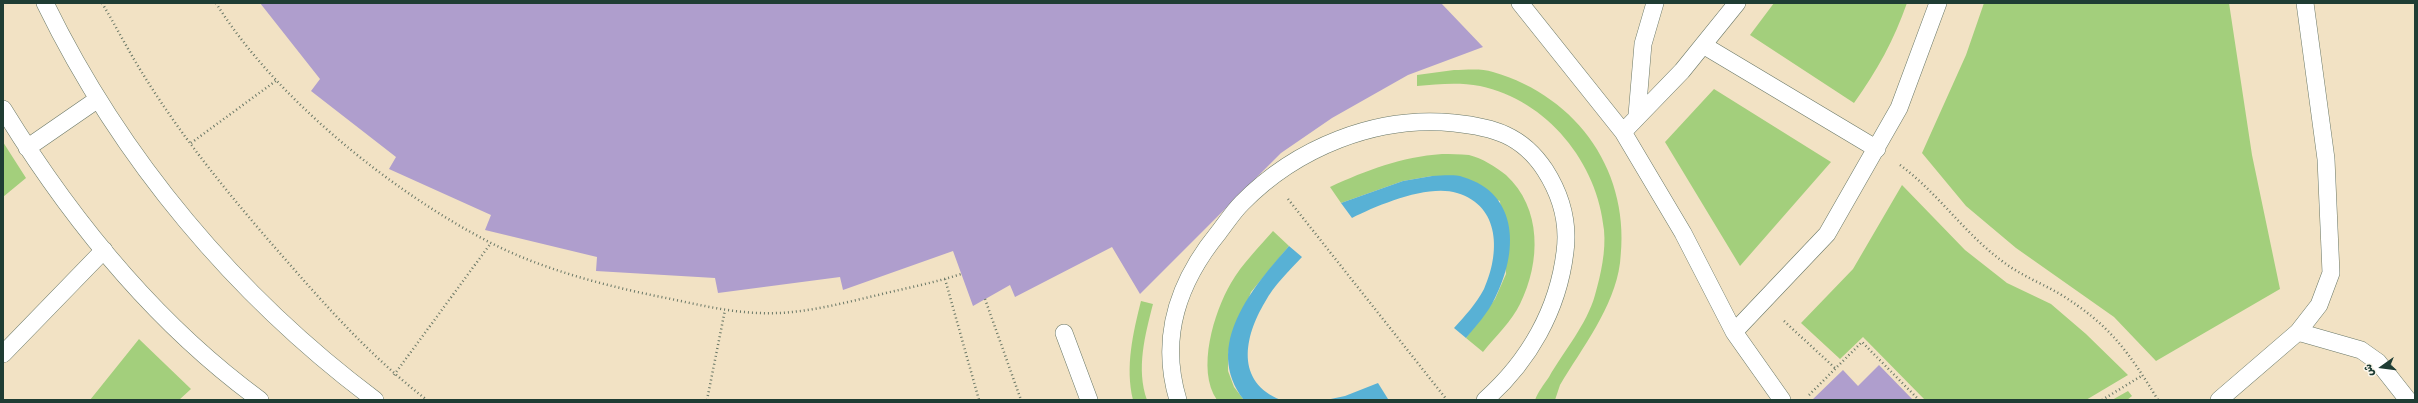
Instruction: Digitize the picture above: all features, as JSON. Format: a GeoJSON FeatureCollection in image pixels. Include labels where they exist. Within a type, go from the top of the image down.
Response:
{"type":"FeatureCollection","features":[{"type":"Feature","properties":{"kind":"lane"},"geometry":{"type":"LineString","coordinates":[[45,3],[98,99],[155,183],[214,252],[269,312],[326,363],[374,400]]}},
{"type":"Feature","properties":{"kind":"lane"},"geometry":{"type":"LineString","coordinates":[[1520,3],[1623,132],[1683,233],[1734,332],[1782,400]]}},
{"type":"Feature","properties":{"kind":"lane"},"geometry":{"type":"LineString","coordinates":[[1636,115],[1643,44],[1655,3]]}},
{"type":"Feature","properties":{"kind":"lane"},"geometry":{"type":"LineString","coordinates":[[1623,132],[1636,115],[1682,71],[1736,3]]}},
{"type":"Feature","properties":{"kind":"lane"},"geometry":{"type":"LineString","coordinates":[[1734,332],[1827,234],[1900,108],[1938,3]]}},
{"type":"Feature","properties":{"kind":"lane"},"geometry":{"type":"LineString","coordinates":[[2219,400],[2298,332],[2319,305],[2331,273],[2326,159],[2305,3]]}},
{"type":"Feature","properties":{"kind":"lane"},"geometry":{"type":"LineString","coordinates":[[1703,45],[1877,149]]}},
{"type":"Feature","properties":{"kind":"lane"},"geometry":{"type":"LineString","coordinates":[[27,148],[98,99]]}},
{"type":"Feature","properties":{"kind":"lane"},"geometry":{"type":"LineString","coordinates":[[3,109],[27,148],[104,250],[168,321],[228,376],[260,400]]}},
{"type":"Feature","properties":{"kind":"lane"},"geometry":{"type":"LineString","coordinates":[[1178,400],[1171,378],[1169,353],[1172,324],[1180,297],[1191,271],[1207,247],[1241,204],[1271,177],[1304,155],[1328,143],[1368,130],[1412,122],[1441,122],[1500,130],[1522,145],[1540,163],[1555,185],[1563,209],[1567,235],[1564,266],[1556,296],[1544,324],[1529,352],[1510,376],[1485,400]]}},
{"type":"Feature","properties":{"kind":"lane"},"geometry":{"type":"LineString","coordinates":[[3,354],[104,250]]}},
{"type":"Feature","properties":{"kind":"lane"},"geometry":{"type":"LineString","coordinates":[[2298,332],[2361,350],[2378,362],[2408,400]]}},
{"type":"Feature","properties":{"kind":"lane"},"geometry":{"type":"LineString","coordinates":[[1064,333],[1089,400]]}},
{"type":"Feature","properties":{"kind":"path"},"geometry":{"type":"LineString","coordinates":[[102,3],[146,80],[191,143],[263,234],[358,340],[394,374],[428,400]]}},
{"type":"Feature","properties":{"kind":"path"},"geometry":{"type":"LineString","coordinates":[[216,3],[246,44],[277,80],[350,150],[412,196],[491,243],[531,261],[585,278],[638,292],[725,310],[761,313],[798,311],[945,279],[961,274]]}},
{"type":"Feature","properties":{"kind":"path"},"geometry":{"type":"LineString","coordinates":[[191,143],[277,80]]}},
{"type":"Feature","properties":{"kind":"path"},"geometry":{"type":"LineString","coordinates":[[1877,149],[1918,178],[1975,239],[2002,261],[2031,281],[2058,293],[2077,305],[2107,328],[2127,350],[2158,400]]}},
{"type":"Feature","properties":{"kind":"path"},"geometry":{"type":"LineString","coordinates":[[1271,177],[1447,400]]}},
{"type":"Feature","properties":{"kind":"path"},"geometry":{"type":"LineString","coordinates":[[406,358],[491,243]]}},
{"type":"Feature","properties":{"kind":"path"},"geometry":{"type":"LineString","coordinates":[[945,279],[979,400]]}},
{"type":"Feature","properties":{"kind":"path"},"geometry":{"type":"LineString","coordinates":[[986,299],[1021,400]]}},
{"type":"Feature","properties":{"kind":"path"},"geometry":{"type":"LineString","coordinates":[[1763,302],[1836,368]]}},
{"type":"Feature","properties":{"kind":"path"},"geometry":{"type":"LineString","coordinates":[[707,400],[725,310]]}},
{"type":"Feature","properties":{"kind":"path"},"geometry":{"type":"LineString","coordinates":[[1804,400],[1862,342],[1919,400]]}},
{"type":"Feature","properties":{"kind":"path"},"geometry":{"type":"LineString","coordinates":[[2102,400],[2143,375]]}},
{"type":"Feature","properties":{"kind":"green space"},"geometry":{"type":"Polygon","coordinates":[[[1774,3],[1907,3],[1884,55],[1854,103],[1750,35],[1774,3]]]}},
{"type":"Feature","properties":{"kind":"green space"},"geometry":{"type":"Polygon","coordinates":[[[1984,3],[2229,3],[2252,155],[2280,289],[2156,361],[2114,317],[2016,248],[1966,206],[1922,153],[1966,55],[1984,3]]]}},
{"type":"Feature","properties":{"kind":"green space"},"geometry":{"type":"Polygon","coordinates":[[[1454,70],[1479,70],[1493,72],[1524,84],[1551,100],[1574,120],[1593,144],[1608,170],[1617,199],[1622,230],[1620,263],[1617,280],[1604,312],[1560,385],[1555,400],[1535,400],[1541,388],[1581,327],[1595,295],[1604,254],[1604,230],[1600,205],[1592,181],[1580,159],[1565,138],[1547,120],[1527,105],[1504,93],[1480,86],[1441,84],[1417,86],[1417,75],[1454,70]]]}},
{"type":"Feature","properties":{"kind":"green space"},"geometry":{"type":"Polygon","coordinates":[[[1714,89],[1831,162],[1740,266],[1665,142],[1714,89]]]}},
{"type":"Feature","properties":{"kind":"green space"},"geometry":{"type":"Polygon","coordinates":[[[3,142],[26,178],[3,197],[3,142]]]}},
{"type":"Feature","properties":{"kind":"green space"},"geometry":{"type":"Polygon","coordinates":[[[1442,154],[1474,156],[1489,163],[1502,172],[1518,188],[1532,219],[1534,253],[1532,271],[1527,288],[1513,317],[1483,352],[1466,338],[1495,299],[1506,274],[1500,201],[1432,176],[1403,181],[1341,203],[1330,187],[1384,165],[1412,158],[1442,154]]]}},
{"type":"Feature","properties":{"kind":"green space"},"geometry":{"type":"Polygon","coordinates":[[[1902,185],[1965,250],[2007,283],[2051,304],[2086,334],[2128,375],[2086,400],[1925,400],[1863,337],[1840,359],[1801,323],[1853,269],[1902,185]]]}},
{"type":"Feature","properties":{"kind":"green space"},"geometry":{"type":"Polygon","coordinates":[[[1273,231],[1289,246],[1251,292],[1228,353],[1228,371],[1234,387],[1244,400],[1217,400],[1211,388],[1208,373],[1208,357],[1210,341],[1219,309],[1235,276],[1273,231]]]}},
{"type":"Feature","properties":{"kind":"green space"},"geometry":{"type":"Polygon","coordinates":[[[1141,301],[1153,304],[1147,328],[1142,364],[1142,376],[1147,400],[1133,400],[1130,375],[1131,350],[1141,301]]]}},
{"type":"Feature","properties":{"kind":"green space"},"geometry":{"type":"Polygon","coordinates":[[[139,339],[191,389],[179,400],[90,400],[139,339]]]}},
{"type":"Feature","properties":{"kind":"green space"},"geometry":{"type":"Polygon","coordinates":[[[2128,391],[2132,396],[2127,400],[2112,400],[2128,391]]]}},
{"type":"Feature","properties":{"kind":"water"},"geometry":{"type":"Polygon","coordinates":[[[1432,176],[1459,176],[1482,185],[1495,197],[1504,211],[1509,227],[1510,244],[1508,262],[1503,281],[1489,309],[1466,338],[1454,328],[1470,310],[1484,289],[1493,261],[1493,233],[1489,220],[1482,209],[1471,199],[1457,193],[1445,191],[1432,191],[1403,197],[1375,207],[1352,218],[1341,203],[1403,181],[1432,176]]]}},
{"type":"Feature","properties":{"kind":"water"},"geometry":{"type":"Polygon","coordinates":[[[1289,246],[1302,257],[1277,284],[1265,302],[1252,330],[1248,357],[1250,370],[1256,382],[1266,392],[1281,400],[1244,400],[1232,380],[1228,359],[1230,338],[1237,318],[1248,299],[1261,280],[1289,246]]]}},
{"type":"Feature","properties":{"kind":"water"},"geometry":{"type":"Polygon","coordinates":[[[1378,383],[1388,399],[1326,400],[1345,396],[1378,383]]]}},
{"type":"Feature","properties":{"kind":"building"},"geometry":{"type":"Polygon","coordinates":[[[260,3],[1441,3],[1483,47],[1408,75],[1332,118],[1281,153],[1140,294],[1112,247],[1015,297],[1010,285],[973,306],[953,251],[843,290],[840,277],[718,293],[715,278],[596,271],[597,257],[485,230],[491,215],[389,169],[396,157],[311,91],[320,79],[260,3]]]}},
{"type":"Feature","properties":{"kind":"building"},"geometry":{"type":"Polygon","coordinates":[[[1879,365],[1913,400],[1812,400],[1843,370],[1858,386],[1879,365]]]}}]}
